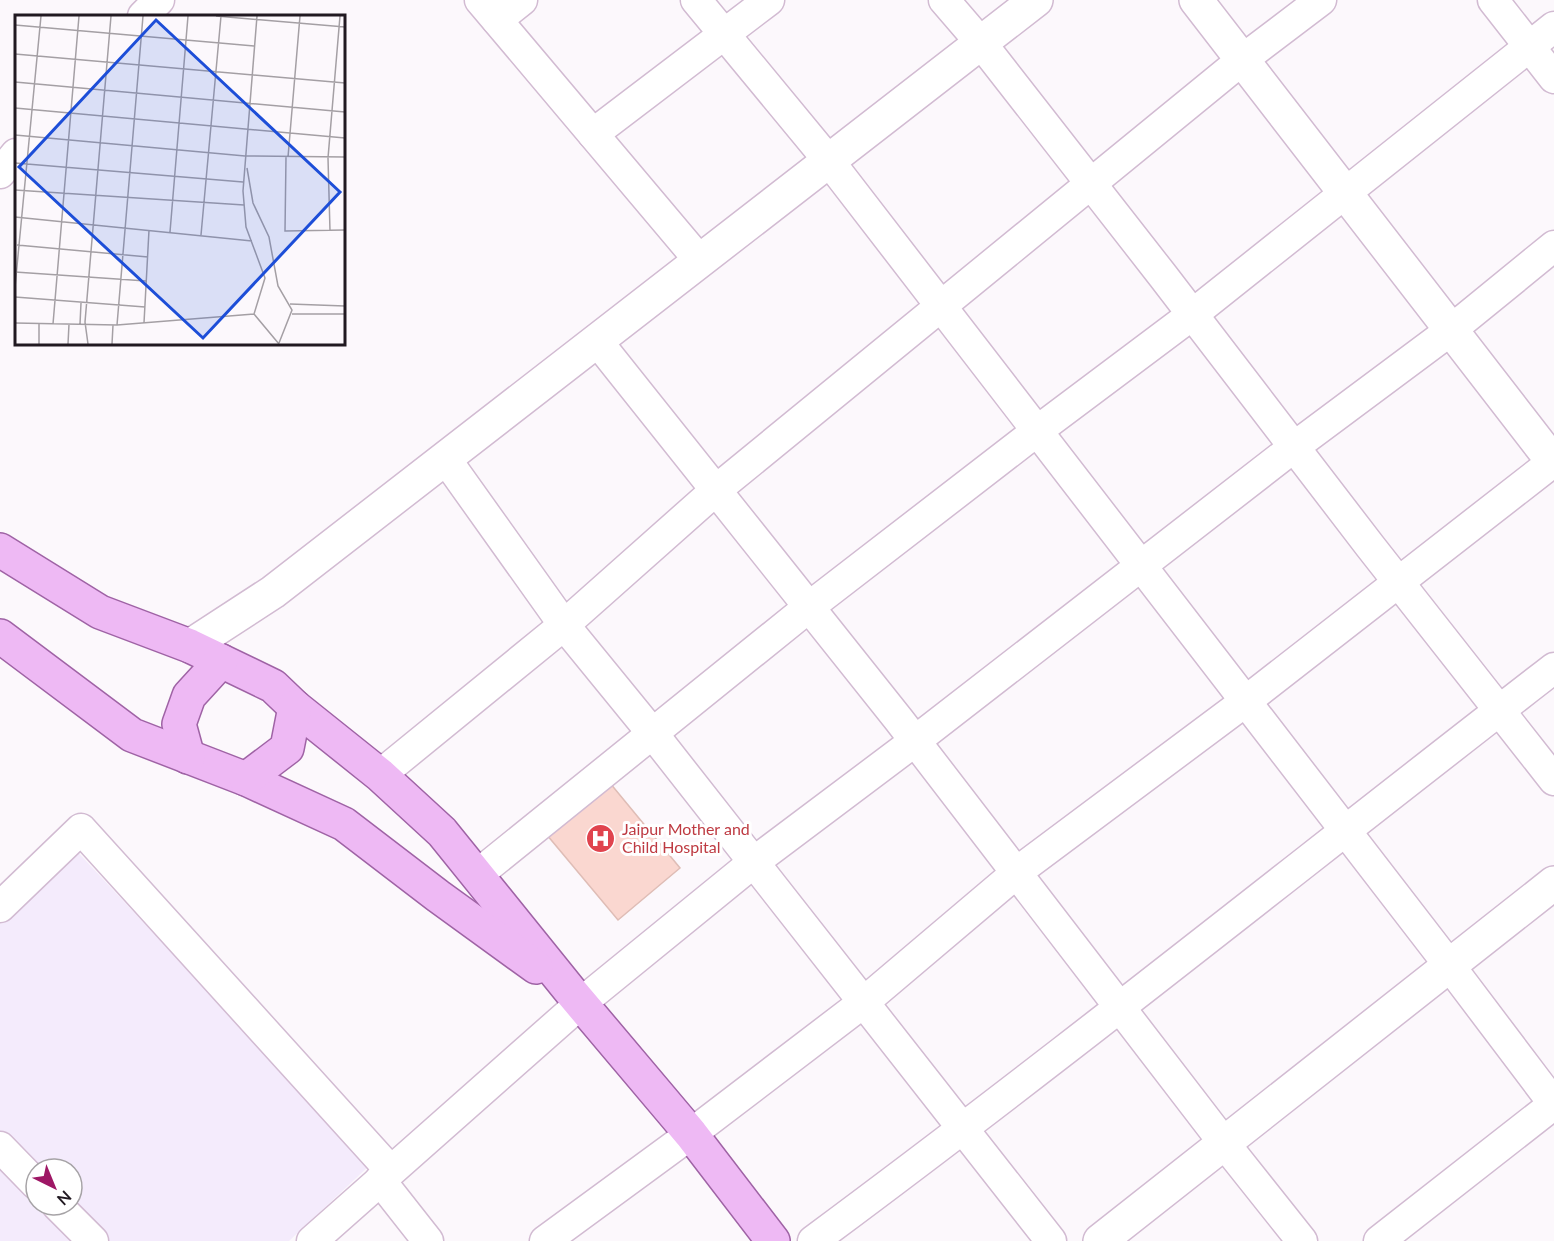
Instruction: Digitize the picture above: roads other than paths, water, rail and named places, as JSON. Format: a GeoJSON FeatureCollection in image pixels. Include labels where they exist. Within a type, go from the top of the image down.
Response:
{"type":"FeatureCollection","features":[{"type":"Feature","properties":{"kind":"main road"},"geometry":{"type":"LineString","coordinates":[[0,550],[100,612],[190,646],[273,686],[295,707],[380,775],[442,832],[576,998],[691,1134],[773,1241]]}},
{"type":"Feature","properties":{"kind":"main road"},"geometry":{"type":"LineString","coordinates":[[0,636],[132,735],[246,779],[344,824],[576,998]]}},
{"type":"Feature","properties":{"kind":"main road"},"geometry":{"type":"LineString","coordinates":[[189,757],[179,724],[189,696],[222,662]]}},
{"type":"Feature","properties":{"kind":"main road"},"geometry":{"type":"LineString","coordinates":[[246,779],[287,748],[295,707]]}},
{"type":"Feature","properties":{"kind":"street"},"geometry":{"type":"LineString","coordinates":[[144,15],[159,0]]}},
{"type":"Feature","properties":{"kind":"street"},"geometry":{"type":"LineString","coordinates":[[522,0],[489,10],[700,261]]}},
{"type":"Feature","properties":{"kind":"street"},"geometry":{"type":"LineString","coordinates":[[696,0],[829,161],[1554,1104],[1379,1241]]}},
{"type":"Feature","properties":{"kind":"street"},"geometry":{"type":"LineString","coordinates":[[593,134],[769,0]]}},
{"type":"Feature","properties":{"kind":"street"},"geometry":{"type":"LineString","coordinates":[[944,0],[981,43],[1193,314],[1554,780]]}},
{"type":"Feature","properties":{"kind":"street"},"geometry":{"type":"LineString","coordinates":[[190,646],[273,592],[1036,0]]}},
{"type":"Feature","properties":{"kind":"street"},"geometry":{"type":"LineString","coordinates":[[545,1241],[691,1134],[864,1002],[1016,873],[1246,701],[1554,462],[1196,0]]}},
{"type":"Feature","properties":{"kind":"street"},"geometry":{"type":"LineString","coordinates":[[380,775],[564,625],[716,490],[1242,60],[1321,0]]}},
{"type":"Feature","properties":{"kind":"street"},"geometry":{"type":"LineString","coordinates":[[1493,0],[1554,78]]}},
{"type":"Feature","properties":{"kind":"street"},"geometry":{"type":"LineString","coordinates":[[477,875],[809,607],[1193,314],[1554,27]]}},
{"type":"Feature","properties":{"kind":"street"},"geometry":{"type":"LineString","coordinates":[[0,173],[15,155]]}},
{"type":"Feature","properties":{"kind":"street"},"geometry":{"type":"LineString","coordinates":[[312,1241],[576,998],[915,741],[1294,447],[1451,330],[1554,246]]}},
{"type":"Feature","properties":{"kind":"street"},"geometry":{"type":"LineString","coordinates":[[597,341],[915,741],[1120,1009],[1302,1241]]}},
{"type":"Feature","properties":{"kind":"street"},"geometry":{"type":"LineString","coordinates":[[445,458],[564,625],[653,734],[1051,1241]]}},
{"type":"Feature","properties":{"kind":"street"},"geometry":{"type":"LineString","coordinates":[[813,1241],[1120,1009],[1554,668]]}},
{"type":"Feature","properties":{"kind":"street"},"geometry":{"type":"LineString","coordinates":[[0,907],[81,829],[385,1175],[428,1241]]}},
{"type":"Feature","properties":{"kind":"street"},"geometry":{"type":"LineString","coordinates":[[1100,1241],[1554,883]]}},
{"type":"Feature","properties":{"kind":"street"},"geometry":{"type":"LineString","coordinates":[[0,1147],[24,1172]]}},
{"type":"Feature","properties":{"kind":"street"},"geometry":{"type":"LineString","coordinates":[[69,1217],[93,1241]]}},
{"type":"Feature","properties":{"kind":"place","name":"Jaipur Mother and Child Hospital"},"geometry":{"type":"Point","coordinates":[601,838]}}]}
